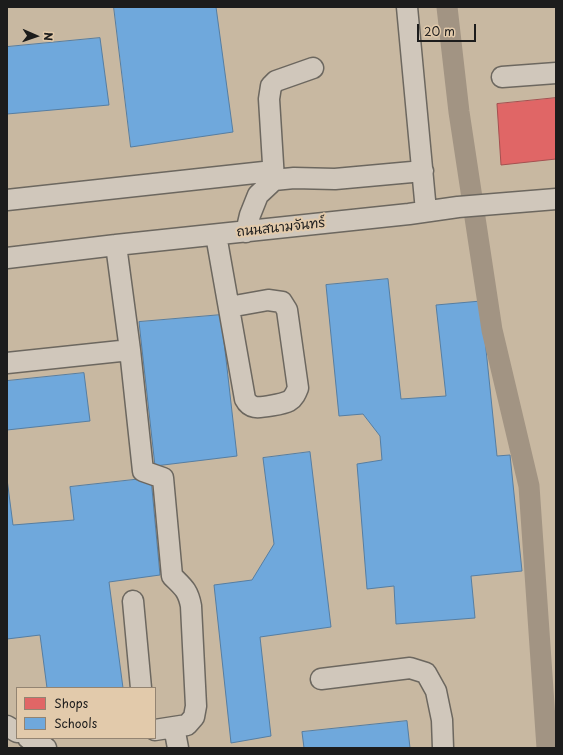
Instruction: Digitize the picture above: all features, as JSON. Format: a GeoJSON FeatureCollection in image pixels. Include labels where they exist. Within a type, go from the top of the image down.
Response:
{"type":"FeatureCollection","features":[{"type":"Feature","properties":{"kind":"street"},"geometry":{"type":"LineString","coordinates":[[407,7],[426,211]]}},
{"type":"Feature","properties":{"kind":"street"},"geometry":{"type":"LineString","coordinates":[[246,232],[250,215],[258,195],[274,175],[269,99],[271,86],[276,81],[313,68]]}},
{"type":"Feature","properties":{"kind":"street"},"geometry":{"type":"LineString","coordinates":[[502,76],[556,72]]}},
{"type":"Feature","properties":{"kind":"street"},"geometry":{"type":"LineString","coordinates":[[7,200],[274,175],[294,178],[335,179],[423,171]]}},
{"type":"Feature","properties":{"kind":"street","name":"ถนนสนามจันทร์"},"geometry":{"type":"LineString","coordinates":[[7,258],[409,214],[458,207],[556,199]]}},
{"type":"Feature","properties":{"kind":"street"},"geometry":{"type":"LineString","coordinates":[[216,235],[245,399],[254,407],[281,404],[289,401],[294,397],[298,388],[287,310],[282,302],[268,300],[229,308]]}},
{"type":"Feature","properties":{"kind":"street"},"geometry":{"type":"LineString","coordinates":[[116,245],[130,350],[143,471],[163,478],[172,576],[185,588],[191,606],[196,706],[194,717],[188,725],[156,730]]}},
{"type":"Feature","properties":{"kind":"street"},"geometry":{"type":"LineString","coordinates":[[7,363],[130,350]]}},
{"type":"Feature","properties":{"kind":"street"},"geometry":{"type":"LineString","coordinates":[[133,601],[141,687]]}},
{"type":"Feature","properties":{"kind":"street"},"geometry":{"type":"LineString","coordinates":[[321,679],[410,668],[426,672],[436,691],[442,720],[443,748]]}},
{"type":"Feature","properties":{"kind":"street"},"geometry":{"type":"LineString","coordinates":[[7,726],[16,731]]}},
{"type":"Feature","properties":{"kind":"street"},"geometry":{"type":"LineString","coordinates":[[174,727],[178,748]]}},
{"type":"Feature","properties":{"kind":"street"},"geometry":{"type":"LineString","coordinates":[[30,739],[46,748]]}},
{"type":"Feature","properties":{"kind":"shaded area"},"geometry":{"type":"Polygon","coordinates":[[[7,7],[556,7],[556,748],[7,748],[7,7]]]}},
{"type":"Feature","properties":{"kind":"shaded area"},"geometry":{"type":"Polygon","coordinates":[[[7,729],[16,734],[16,739],[24,739],[39,748],[7,748],[7,729]]]}},
{"type":"Feature","properties":{"kind":"building: Shops"},"geometry":{"type":"Polygon","coordinates":[[[556,98],[556,159],[501,165],[497,104],[556,98]]]}},
{"type":"Feature","properties":{"kind":"building: Schools"},"geometry":{"type":"Polygon","coordinates":[[[114,7],[216,7],[233,132],[131,147],[114,7]]]}},
{"type":"Feature","properties":{"kind":"building: Schools"},"geometry":{"type":"Polygon","coordinates":[[[100,38],[109,105],[7,114],[7,47],[100,38]]]}},
{"type":"Feature","properties":{"kind":"building: Schools"},"geometry":{"type":"Polygon","coordinates":[[[388,279],[401,399],[446,396],[436,305],[481,301],[497,456],[510,455],[522,571],[471,576],[475,618],[396,624],[394,586],[367,589],[357,464],[382,460],[380,436],[363,414],[339,416],[326,285],[388,279]]]}},
{"type":"Feature","properties":{"kind":"building: Schools"},"geometry":{"type":"Polygon","coordinates":[[[221,315],[237,456],[155,466],[139,322],[221,315]]]}},
{"type":"Feature","properties":{"kind":"building: Schools"},"geometry":{"type":"Polygon","coordinates":[[[84,373],[90,421],[7,430],[7,381],[84,373]]]}},
{"type":"Feature","properties":{"kind":"building: Schools"},"geometry":{"type":"Polygon","coordinates":[[[310,452],[331,627],[260,637],[271,736],[231,743],[214,585],[252,580],[274,544],[263,458],[310,452]]]}},
{"type":"Feature","properties":{"kind":"building: Schools"},"geometry":{"type":"Polygon","coordinates":[[[151,478],[160,575],[109,582],[123,687],[47,687],[40,635],[7,639],[7,479],[13,525],[74,520],[70,487],[151,478]]]}},
{"type":"Feature","properties":{"kind":"building: Schools"},"geometry":{"type":"Polygon","coordinates":[[[407,721],[410,748],[304,748],[302,732],[407,721]]]}},
{"type":"Feature","properties":{"kind":"waterway"},"geometry":{"type":"LineString","coordinates":[[447,7],[459,112],[492,330],[529,486],[547,748]]}}]}
